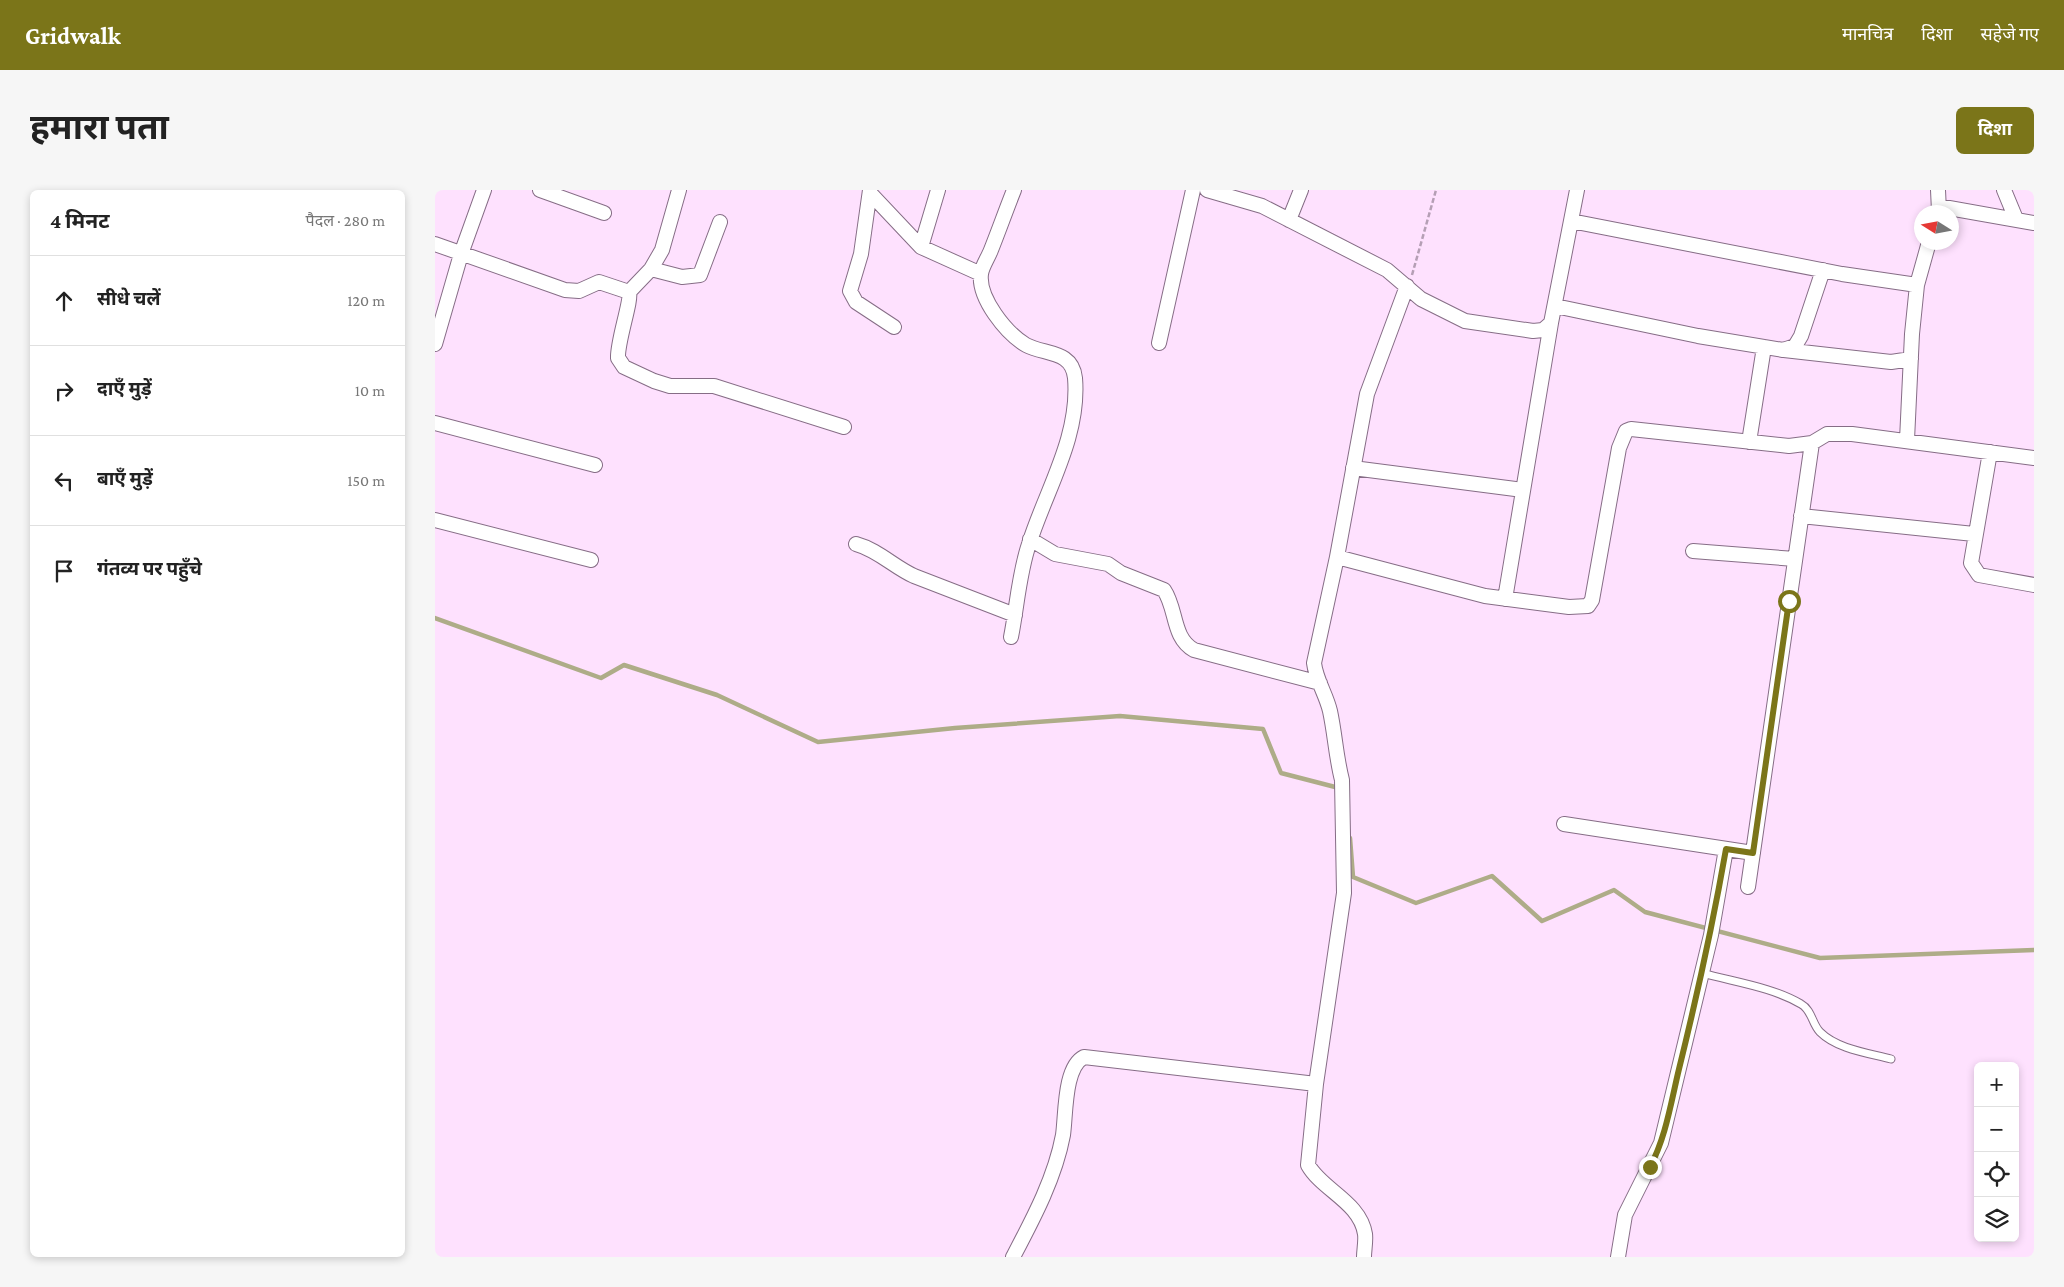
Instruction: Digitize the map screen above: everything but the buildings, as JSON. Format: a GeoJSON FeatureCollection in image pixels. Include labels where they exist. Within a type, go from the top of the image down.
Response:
{"type":"FeatureCollection","features":[{"type":"Feature","properties":{"kind":"street"},"geometry":{"type":"LineString","coordinates":[[435,344],[461,254],[484,190]]}},
{"type":"Feature","properties":{"kind":"street"},"geometry":{"type":"LineString","coordinates":[[541,190],[603,213]]}},
{"type":"Feature","properties":{"kind":"street"},"geometry":{"type":"LineString","coordinates":[[629,292],[651,269],[662,250],[679,190]]}},
{"type":"Feature","properties":{"kind":"street"},"geometry":{"type":"LineString","coordinates":[[921,247],[938,190]]}},
{"type":"Feature","properties":{"kind":"street"},"geometry":{"type":"LineString","coordinates":[[1011,637],[1030,539],[1057,472],[1071,427],[1074,409],[1073,369],[1062,356],[1033,348],[1018,339],[1000,320],[985,299],[982,290],[981,274],[1014,190]]}},
{"type":"Feature","properties":{"kind":"street"},"geometry":{"type":"LineString","coordinates":[[1159,343],[1193,190]]}},
{"type":"Feature","properties":{"kind":"street"},"geometry":{"type":"LineString","coordinates":[[1207,190],[1252,202],[1289,220],[1387,270],[1432,307],[1465,321],[1533,331],[1543,330],[1551,323]]}},
{"type":"Feature","properties":{"kind":"street"},"geometry":{"type":"LineString","coordinates":[[1289,220],[1301,190]]}},
{"type":"Feature","properties":{"kind":"street"},"geometry":{"type":"LineString","coordinates":[[1505,599],[1551,323],[1577,190]]}},
{"type":"Feature","properties":{"kind":"street"},"geometry":{"type":"LineString","coordinates":[[1938,190],[1939,205]]}},
{"type":"Feature","properties":{"kind":"street"},"geometry":{"type":"LineString","coordinates":[[2004,190],[2016,219]]}},
{"type":"Feature","properties":{"kind":"street"},"geometry":{"type":"LineString","coordinates":[[870,192],[921,247],[981,274]]}},
{"type":"Feature","properties":{"kind":"street"},"geometry":{"type":"LineString","coordinates":[[870,192],[861,254],[850,291],[856,302],[894,327]]}},
{"type":"Feature","properties":{"kind":"street"},"geometry":{"type":"LineString","coordinates":[[1959,210],[2034,223]]}},
{"type":"Feature","properties":{"kind":"street"},"geometry":{"type":"LineString","coordinates":[[1571,221],[1823,270],[1917,285]]}},
{"type":"Feature","properties":{"kind":"street"},"geometry":{"type":"LineString","coordinates":[[651,269],[682,277],[700,275],[720,222]]}},
{"type":"Feature","properties":{"kind":"street"},"geometry":{"type":"LineString","coordinates":[[435,244],[565,290],[579,291],[599,282],[629,292]]}},
{"type":"Feature","properties":{"kind":"street"},"geometry":{"type":"LineString","coordinates":[[1907,440],[1917,285],[1927,250]]}},
{"type":"Feature","properties":{"kind":"street"},"geometry":{"type":"LineString","coordinates":[[1783,350],[1795,346],[1801,336],[1810,314],[1823,270]]}},
{"type":"Feature","properties":{"kind":"street"},"geometry":{"type":"LineString","coordinates":[[1364,1257],[1365,1234],[1362,1225],[1342,1198],[1313,1174],[1309,1166],[1316,1084],[1344,893],[1342,780],[1337,764],[1330,711],[1314,663],[1337,557],[1367,394],[1407,286]]}},
{"type":"Feature","properties":{"kind":"street"},"geometry":{"type":"LineString","coordinates":[[629,292],[631,297],[623,319],[618,351],[618,358],[624,367],[634,373],[670,386],[714,386],[844,427]]}},
{"type":"Feature","properties":{"kind":"street"},"geometry":{"type":"LineString","coordinates":[[1555,306],[1698,336],[1783,350],[1891,362],[1911,359]]}},
{"type":"Feature","properties":{"kind":"street"},"geometry":{"type":"LineString","coordinates":[[1749,442],[1764,346]]}},
{"type":"Feature","properties":{"kind":"street"},"geometry":{"type":"LineString","coordinates":[[435,423],[595,465]]}},
{"type":"Feature","properties":{"kind":"street"},"geometry":{"type":"LineString","coordinates":[[1337,557],[1485,596],[1569,607],[1588,606],[1592,600],[1619,448],[1626,431],[1641,430],[1789,446],[1811,443],[1827,434],[1838,433],[1907,440],[2034,458]]}},
{"type":"Feature","properties":{"kind":"street"},"geometry":{"type":"LineString","coordinates":[[1747,887],[1811,443]]}},
{"type":"Feature","properties":{"kind":"street"},"geometry":{"type":"LineString","coordinates":[[1990,452],[1974,534],[1971,563],[1979,575],[2034,585]]}},
{"type":"Feature","properties":{"kind":"street"},"geometry":{"type":"LineString","coordinates":[[1353,468],[1523,490]]}},
{"type":"Feature","properties":{"kind":"street"},"geometry":{"type":"LineString","coordinates":[[1801,516],[1974,534]]}},
{"type":"Feature","properties":{"kind":"street"},"geometry":{"type":"LineString","coordinates":[[435,520],[591,560]]}},
{"type":"Feature","properties":{"kind":"street"},"geometry":{"type":"LineString","coordinates":[[1030,539],[1055,554],[1109,564],[1121,573],[1164,590],[1180,637],[1185,645],[1194,650],[1320,683]]}},
{"type":"Feature","properties":{"kind":"street"},"geometry":{"type":"LineString","coordinates":[[856,544],[872,550],[915,576],[1015,614]]}},
{"type":"Feature","properties":{"kind":"street"},"geometry":{"type":"LineString","coordinates":[[1693,551],[1795,559]]}},
{"type":"Feature","properties":{"kind":"street"},"geometry":{"type":"LineString","coordinates":[[1564,824],[1753,853]]}},
{"type":"Feature","properties":{"kind":"street"},"geometry":{"type":"LineString","coordinates":[[1618,1257],[1625,1215],[1658,1152],[1711,935],[1726,849]]}},
{"type":"Feature","properties":{"kind":"street"},"geometry":{"type":"LineString","coordinates":[[1013,1257],[1035,1213],[1056,1161],[1063,1137],[1070,1078],[1077,1060],[1084,1056],[1316,1084]]}},
{"type":"Feature","properties":{"kind":"lane"},"geometry":{"type":"LineString","coordinates":[[1702,974],[1765,990],[1798,1002],[1808,1010],[1818,1030],[1832,1041],[1891,1059]]}},
{"type":"Feature","properties":{"kind":"path"},"geometry":{"type":"LineString","coordinates":[[1407,286],[1436,190]]}},
{"type":"Feature","properties":{"kind":"waterway"},"geometry":{"type":"LineString","coordinates":[[435,618],[601,678],[624,665],[717,695],[818,742],[955,728],[1120,716],[1263,729],[1281,773],[1339,788]]}},
{"type":"Feature","properties":{"kind":"waterway"},"geometry":{"type":"LineString","coordinates":[[1350,838],[1353,877],[1416,903],[1492,876],[1542,921],[1614,890],[1645,912],[1820,958],[2034,950]]}},
{"type":"Feature","properties":{"kind":"route"},"geometry":{"type":"LineString","coordinates":[[1650,1167],[1661,1143],[1698,991],[1715,917],[1726,849],[1753,853],[1789,601]]}}]}
